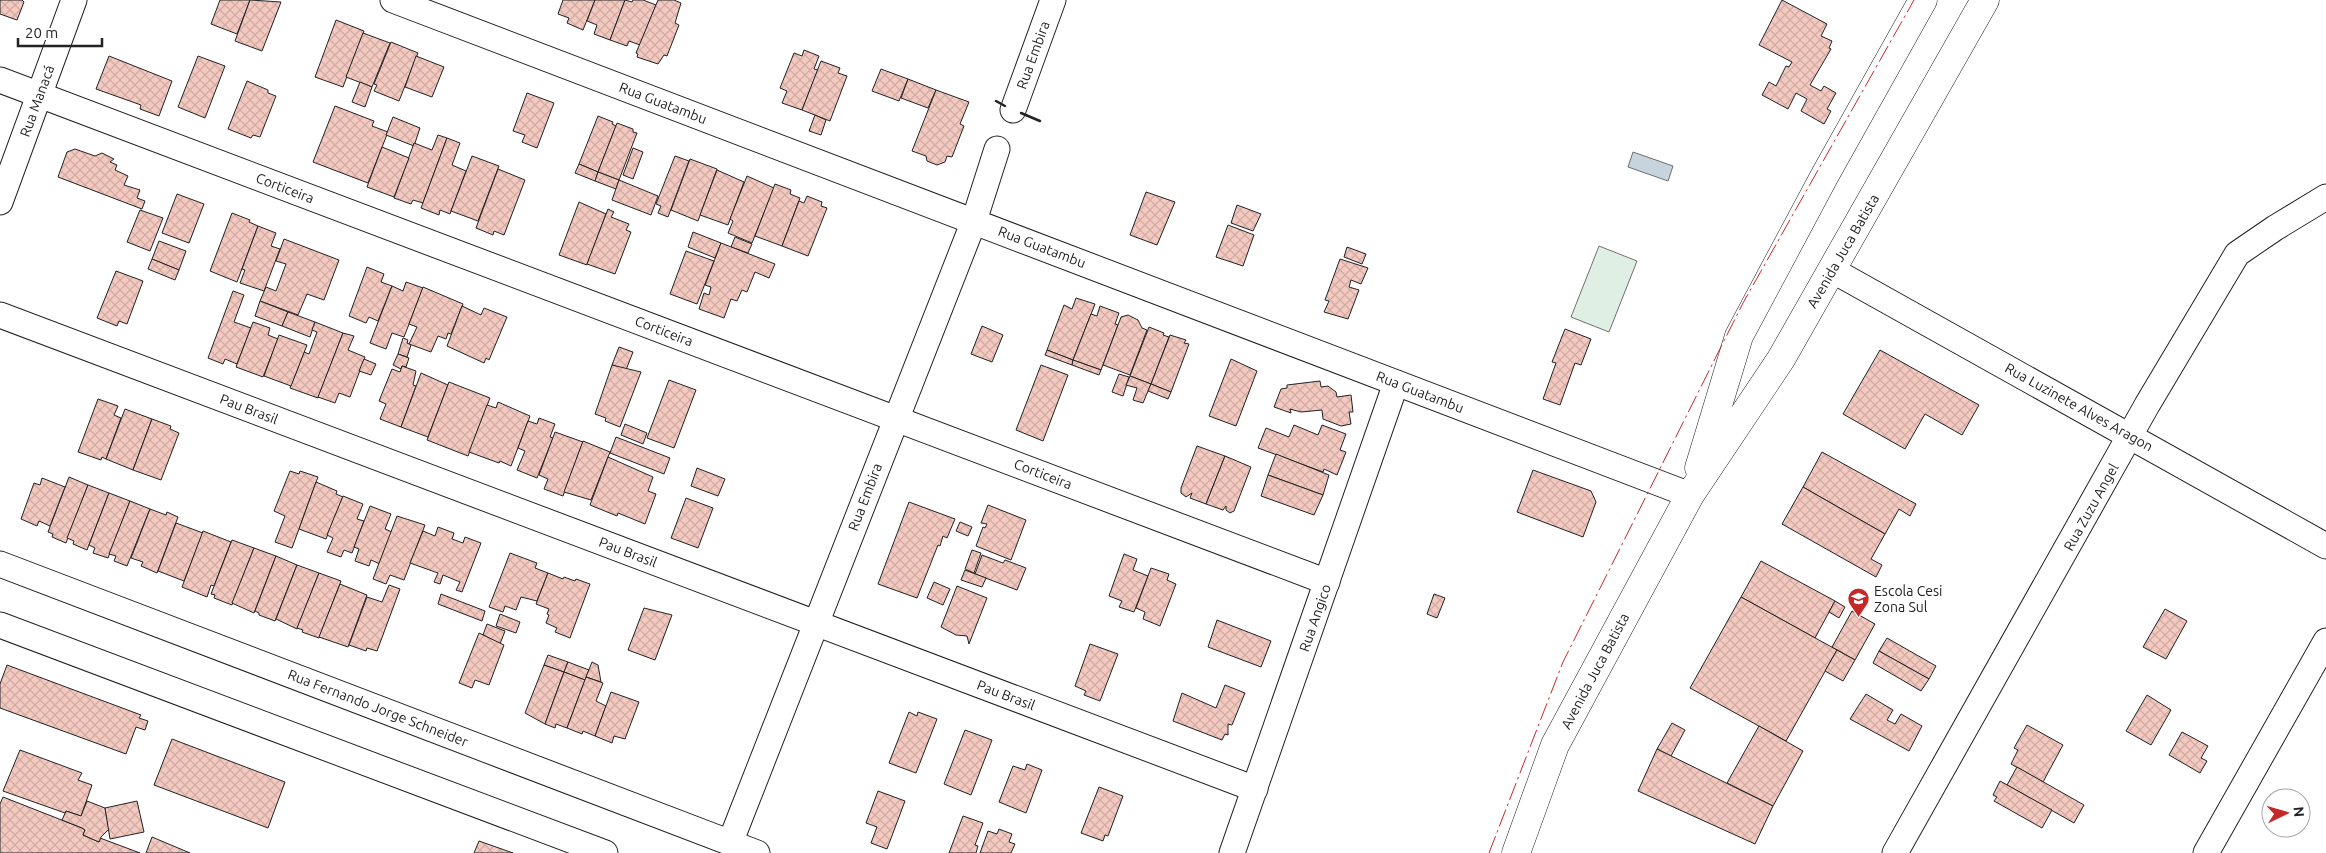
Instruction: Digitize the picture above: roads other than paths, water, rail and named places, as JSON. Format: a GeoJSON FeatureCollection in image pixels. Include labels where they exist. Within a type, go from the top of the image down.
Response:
{"type":"FeatureCollection","features":[{"type":"Feature","properties":{"kind":"main road","name":"Avenida Juca Batista"},"geometry":{"type":"LineString","coordinates":[[1690,495],[1739,336],[1922,0]]}},
{"type":"Feature","properties":{"kind":"main road","name":"Avenida Juca Batista"},"geometry":{"type":"LineString","coordinates":[[1516,853],[1556,745],[1690,495],[1781,358],[1985,0]]}},
{"type":"Feature","properties":{"kind":"main road"},"geometry":{"type":"LineString","coordinates":[[1739,336],[1738,351],[1742,358],[1753,367],[1768,368],[1776,365],[1781,358]]}},
{"type":"Feature","properties":{"kind":"street","name":"Rua Manacá"},"geometry":{"type":"LineString","coordinates":[[0,202],[74,0]]}},
{"type":"Feature","properties":{"kind":"street","name":"Rua Guatambu"},"geometry":{"type":"LineString","coordinates":[[393,0],[1690,495]]}},
{"type":"Feature","properties":{"kind":"street","name":"Rua Embira"},"geometry":{"type":"LineString","coordinates":[[1013,110],[1053,0]]}},
{"type":"Feature","properties":{"kind":"street","name":"Corticeira"},"geometry":{"type":"LineString","coordinates":[[0,80],[1328,582]]}},
{"type":"Feature","properties":{"kind":"street","name":"Rua Embira"},"geometry":{"type":"LineString","coordinates":[[730,842],[974,221],[997,149]]}},
{"type":"Feature","properties":{"kind":"street","name":"Rua Zuzu Angel"},"geometry":{"type":"LineString","coordinates":[[1895,853],[2130,435],[2237,254],[2326,197]]}},
{"type":"Feature","properties":{"kind":"street","name":"Rua Luzinete Alves Aragon"},"geometry":{"type":"LineString","coordinates":[[1832,270],[2326,546]]}},
{"type":"Feature","properties":{"kind":"street","name":"Pau Brasil"},"geometry":{"type":"LineString","coordinates":[[0,315],[1255,789]]}},
{"type":"Feature","properties":{"kind":"street","name":"Rua Angico"},"geometry":{"type":"LineString","coordinates":[[1232,853],[1396,383]]}},
{"type":"Feature","properties":{"kind":"street","name":"Rua Fernando Jorge Schneider"},"geometry":{"type":"LineString","coordinates":[[0,564],[757,853]]}},
{"type":"Feature","properties":{"kind":"street"},"geometry":{"type":"LineString","coordinates":[[0,626],[605,853]]}},
{"type":"Feature","properties":{"kind":"street"},"geometry":{"type":"LineString","coordinates":[[2206,853],[2326,641]]}},
{"type":"Feature","properties":{"kind":"place","name":"Escola Cesi Zona Sul"},"geometry":{"type":"Point","coordinates":[1858,618]}}]}
